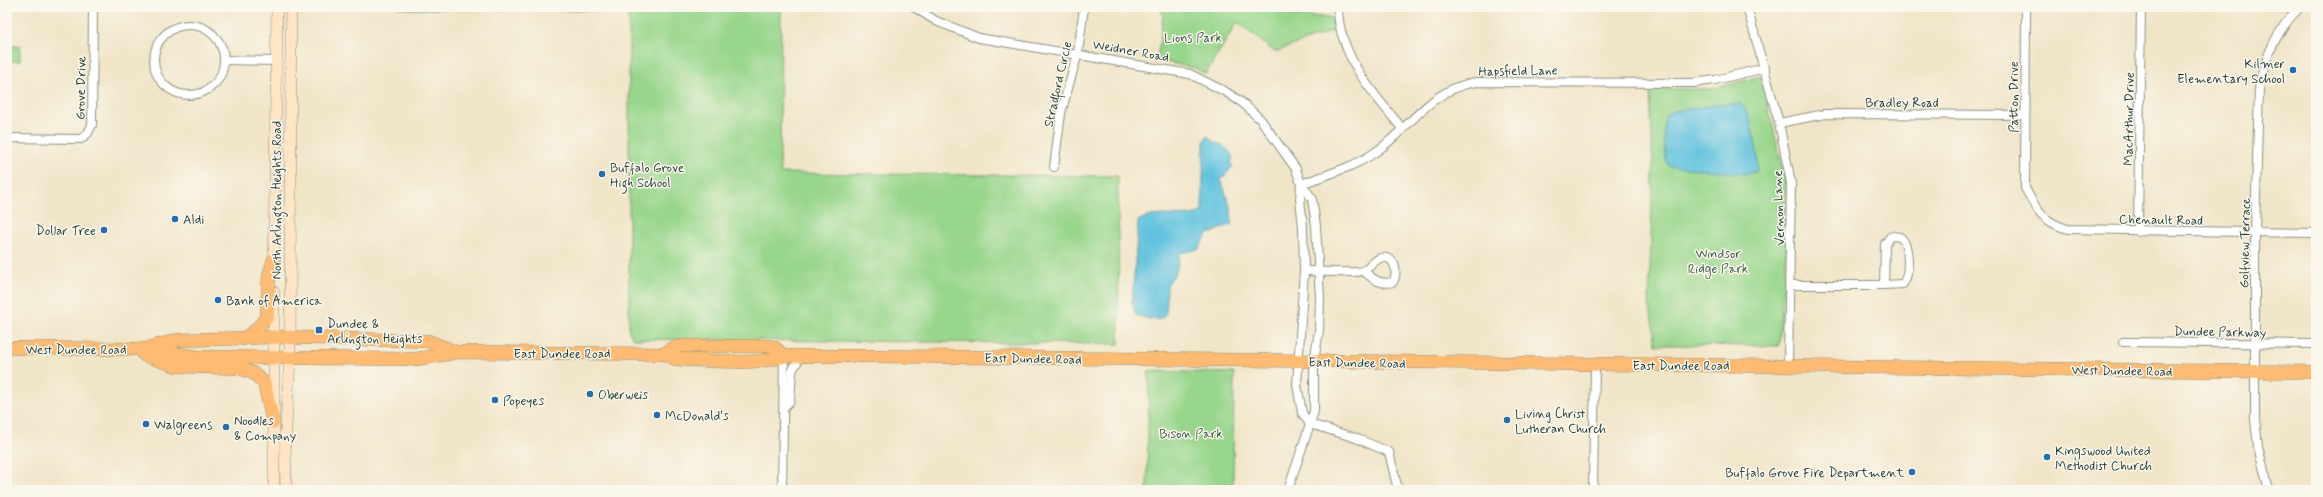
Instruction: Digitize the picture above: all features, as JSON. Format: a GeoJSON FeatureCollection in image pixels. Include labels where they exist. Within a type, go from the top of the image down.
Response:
{"type":"FeatureCollection","features":[{"type":"Feature","properties":{"kind":"main road","name":"North Arlington Heights Road"},"geometry":{"type":"LineString","coordinates":[[274,490],[273,358],[277,7]]}},
{"type":"Feature","properties":{"kind":"main road","name":"North Arlington Heights Road"},"geometry":{"type":"LineString","coordinates":[[286,490],[285,443],[290,358],[291,7]]}},
{"type":"Feature","properties":{"kind":"main road"},"geometry":{"type":"LineString","coordinates":[[243,339],[254,332],[267,317],[269,275],[274,259]]}},
{"type":"Feature","properties":{"kind":"main road","name":"East Dundee Road"},"geometry":{"type":"LineString","coordinates":[[274,337],[428,341],[458,352]]}},
{"type":"Feature","properties":{"kind":"main road","name":"West Dundee Road"},"geometry":{"type":"LineString","coordinates":[[144,349],[178,340],[274,337]]}},
{"type":"Feature","properties":{"kind":"main road","name":"West Dundee Road"},"geometry":{"type":"LineString","coordinates":[[7,348],[144,349],[198,357],[273,358]]}},
{"type":"Feature","properties":{"kind":"main road"},"geometry":{"type":"LineString","coordinates":[[128,349],[177,366],[240,368],[254,374],[264,383],[273,422]]}},
{"type":"Feature","properties":{"kind":"main road","name":"East Dundee Road"},"geometry":{"type":"LineString","coordinates":[[273,358],[418,360],[458,352],[666,354],[676,359],[712,360],[769,360],[784,356],[801,356],[1929,368]]}},
{"type":"Feature","properties":{"kind":"main road","name":"West Dundee Road"},"geometry":{"type":"LineString","coordinates":[[1929,368],[2316,372]]}},
{"type":"Feature","properties":{"kind":"street","name":"Grove Drive"},"geometry":{"type":"LineString","coordinates":[[7,138],[81,139],[88,133],[92,125],[93,7]]}},
{"type":"Feature","properties":{"kind":"street","name":"Weidner Road"},"geometry":{"type":"LineString","coordinates":[[914,7],[936,20],[979,38],[1078,53],[1190,74],[1226,92],[1244,104],[1261,120],[1296,169],[1301,184],[1312,198],[1316,226],[1319,271],[1319,342],[1314,361],[1314,411],[1288,490]]}},
{"type":"Feature","properties":{"kind":"street","name":"Stradford Circle"},"geometry":{"type":"LineString","coordinates":[[1054,167],[1061,113],[1078,53],[1084,7]]}},
{"type":"Feature","properties":{"kind":"street"},"geometry":{"type":"LineString","coordinates":[[1338,7],[1338,22],[1348,51],[1378,99],[1402,128]]}},
{"type":"Feature","properties":{"kind":"street","name":"Vernon Lane"},"geometry":{"type":"LineString","coordinates":[[1748,7],[1779,123],[1792,184],[1791,285],[1788,366]]}},
{"type":"Feature","properties":{"kind":"street","name":"Patton Drive"},"geometry":{"type":"LineString","coordinates":[[2025,188],[2026,7]]}},
{"type":"Feature","properties":{"kind":"street","name":"MacArthur Drive"},"geometry":{"type":"LineString","coordinates":[[2138,231],[2141,7]]}},
{"type":"Feature","properties":{"kind":"street","name":"Golfview Terrace"},"geometry":{"type":"LineString","coordinates":[[2269,490],[2258,447],[2255,419],[2255,233],[2258,109],[2262,72],[2283,27],[2300,7]]}},
{"type":"Feature","properties":{"kind":"street"},"geometry":{"type":"LineString","coordinates":[[193,25],[204,28],[213,35],[220,44],[224,60],[220,77],[212,86],[202,93],[190,95],[173,91],[160,80],[155,70],[154,58],[156,47],[166,33],[181,26],[193,25]]}},
{"type":"Feature","properties":{"kind":"street"},"geometry":{"type":"LineString","coordinates":[[224,60],[276,61]]}},
{"type":"Feature","properties":{"kind":"street","name":"Hapsfield Lane"},"geometry":{"type":"LineString","coordinates":[[1301,184],[1370,156],[1439,96],[1460,84],[1476,82],[1693,83],[1715,80],[1765,68]]}},
{"type":"Feature","properties":{"kind":"street","name":"Bradley Road"},"geometry":{"type":"LineString","coordinates":[[1779,123],[1825,114],[2025,115]]}},
{"type":"Feature","properties":{"kind":"street","name":"Weidner Road"},"geometry":{"type":"LineString","coordinates":[[1301,184],[1300,199],[1303,227],[1304,271],[1297,386],[1302,413],[1310,424]]}},
{"type":"Feature","properties":{"kind":"street","name":"Chenault Road"},"geometry":{"type":"LineString","coordinates":[[2025,188],[2035,208],[2047,220],[2057,226],[2068,229],[2316,233]]}},
{"type":"Feature","properties":{"kind":"street"},"geometry":{"type":"LineString","coordinates":[[1791,285],[1899,286],[1905,281],[1907,248],[1904,240],[1900,237],[1890,237],[1885,244],[1884,285]]}},
{"type":"Feature","properties":{"kind":"street"},"geometry":{"type":"LineString","coordinates":[[1304,271],[1363,271]]}},
{"type":"Feature","properties":{"kind":"street","name":"Dundee Parkway"},"geometry":{"type":"LineString","coordinates":[[2123,342],[2316,344]]}},
{"type":"Feature","properties":{"kind":"street"},"geometry":{"type":"LineString","coordinates":[[782,490],[785,406],[784,356]]}},
{"type":"Feature","properties":{"kind":"street"},"geometry":{"type":"LineString","coordinates":[[785,406],[790,401],[792,371],[801,356]]}},
{"type":"Feature","properties":{"kind":"street"},"geometry":{"type":"LineString","coordinates":[[1593,490],[1596,365]]}},
{"type":"Feature","properties":{"kind":"street"},"geometry":{"type":"LineString","coordinates":[[1310,424],[1356,438],[1389,452],[1398,490]]}},
{"type":"Feature","properties":{"kind":"green space"},"geometry":{"type":"Polygon","coordinates":[[[397,7],[781,7],[780,173],[1118,176],[1119,344],[633,339],[629,332],[629,20],[625,11],[410,9],[397,7]]]}},
{"type":"Feature","properties":{"kind":"green space","name":"Lions Park"},"geometry":{"type":"Polygon","coordinates":[[[1160,7],[1283,7],[1291,15],[1334,18],[1332,31],[1275,52],[1237,22],[1206,74],[1194,68],[1157,60],[1163,16],[1160,7]]]}},
{"type":"Feature","properties":{"kind":"green space"},"geometry":{"type":"Polygon","coordinates":[[[8,46],[20,46],[20,61],[8,61],[8,46]]]}},
{"type":"Feature","properties":{"kind":"green space","name":"Windsor Ridge Park"},"geometry":{"type":"Polygon","coordinates":[[[1761,76],[1786,183],[1786,262],[1779,346],[1656,345],[1649,301],[1653,172],[1650,89],[1711,89],[1761,76]]]}},
{"type":"Feature","properties":{"kind":"green space","name":"Bison Park"},"geometry":{"type":"Polygon","coordinates":[[[1149,371],[1234,373],[1233,490],[1147,490],[1149,371]]]}},
{"type":"Feature","properties":{"kind":"water"},"geometry":{"type":"Polygon","coordinates":[[[1722,104],[1741,104],[1748,116],[1756,148],[1756,172],[1745,174],[1669,166],[1664,141],[1666,115],[1673,111],[1722,104]]]}},
{"type":"Feature","properties":{"kind":"water"},"geometry":{"type":"Polygon","coordinates":[[[1208,136],[1214,142],[1224,146],[1233,158],[1231,163],[1233,166],[1221,180],[1231,209],[1232,224],[1207,235],[1199,249],[1180,253],[1177,269],[1167,287],[1165,316],[1161,319],[1156,319],[1136,315],[1132,303],[1138,221],[1154,216],[1189,215],[1197,214],[1202,211],[1204,143],[1206,137],[1208,136]]]}},
{"type":"Feature","properties":{"kind":"place","name":"Kilmer Elementary School"},"geometry":{"type":"Point","coordinates":[2293,70]}},
{"type":"Feature","properties":{"kind":"place","name":"Buffalo Grove High School"},"geometry":{"type":"Point","coordinates":[602,174]}},
{"type":"Feature","properties":{"kind":"place","name":"Aldi"},"geometry":{"type":"Point","coordinates":[175,219]}},
{"type":"Feature","properties":{"kind":"place","name":"Dollar Tree"},"geometry":{"type":"Point","coordinates":[104,230]}},
{"type":"Feature","properties":{"kind":"place","name":"Bank of America"},"geometry":{"type":"Point","coordinates":[218,300]}},
{"type":"Feature","properties":{"kind":"place","name":"Dundee & Arlington Heights"},"geometry":{"type":"Point","coordinates":[319,330]}},
{"type":"Feature","properties":{"kind":"place","name":"Oberweis"},"geometry":{"type":"Point","coordinates":[590,394]}},
{"type":"Feature","properties":{"kind":"place","name":"Popeyes"},"geometry":{"type":"Point","coordinates":[495,400]}},
{"type":"Feature","properties":{"kind":"place","name":"McDonald's"},"geometry":{"type":"Point","coordinates":[657,415]}},
{"type":"Feature","properties":{"kind":"place","name":"Living Christ Lutheran Church"},"geometry":{"type":"Point","coordinates":[1507,420]}},
{"type":"Feature","properties":{"kind":"place","name":"Walgreens"},"geometry":{"type":"Point","coordinates":[146,424]}},
{"type":"Feature","properties":{"kind":"place","name":"Noodles & Company"},"geometry":{"type":"Point","coordinates":[226,427]}},
{"type":"Feature","properties":{"kind":"place","name":"Kingswood United Methodist Church"},"geometry":{"type":"Point","coordinates":[2047,457]}},
{"type":"Feature","properties":{"kind":"place","name":"Buffalo Grove Fire Department"},"geometry":{"type":"Point","coordinates":[1912,472]}}]}
